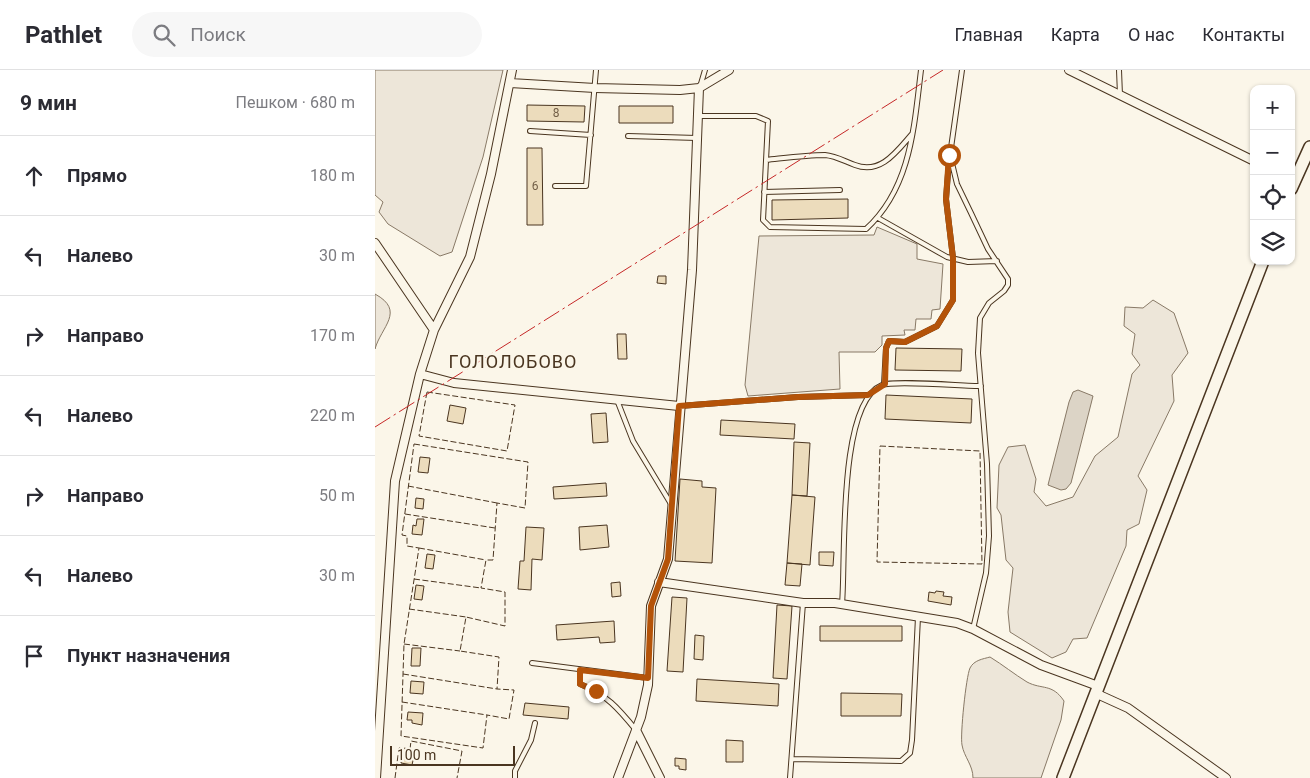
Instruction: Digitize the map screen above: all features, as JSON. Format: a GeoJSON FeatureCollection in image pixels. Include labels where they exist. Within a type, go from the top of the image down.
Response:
{"type":"FeatureCollection","features":[{"type":"Feature","properties":{"kind":"main road"},"geometry":{"type":"LineString","coordinates":[[1295,178],[1307,158],[1310,146]]}},
{"type":"Feature","properties":{"kind":"main road"},"geometry":{"type":"LineString","coordinates":[[1063,778],[1261,265]]}},
{"type":"Feature","properties":{"kind":"street"},"geometry":{"type":"LineString","coordinates":[[376,778],[395,481],[420,374],[434,330],[470,257],[491,174],[512,70]]}},
{"type":"Feature","properties":{"kind":"street"},"geometry":{"type":"LineString","coordinates":[[509,83],[679,90],[699,88],[729,70]]}},
{"type":"Feature","properties":{"kind":"street"},"geometry":{"type":"LineString","coordinates":[[1069,70],[1250,160]]}},
{"type":"Feature","properties":{"kind":"street"},"geometry":{"type":"LineString","coordinates":[[618,778],[641,717],[648,678],[651,606],[668,559],[679,406],[692,270],[699,88]]}},
{"type":"Feature","properties":{"kind":"street"},"geometry":{"type":"LineString","coordinates":[[375,243],[434,330]]}},
{"type":"Feature","properties":{"kind":"street"},"geometry":{"type":"LineString","coordinates":[[420,374],[455,383],[679,406]]}},
{"type":"Feature","properties":{"kind":"street"},"geometry":{"type":"LineString","coordinates":[[659,582],[803,603],[842,604],[957,623],[973,629],[1041,665],[1096,689],[1128,708],[1227,778]]}},
{"type":"Feature","properties":{"kind":"street"},"geometry":{"type":"LineString","coordinates":[[636,730],[660,778]]}},
{"type":"Feature","properties":{"kind":"lane"},"geometry":{"type":"LineString","coordinates":[[555,186],[586,186],[595,70]]}},
{"type":"Feature","properties":{"kind":"lane"},"geometry":{"type":"LineString","coordinates":[[699,88],[705,70]]}},
{"type":"Feature","properties":{"kind":"lane"},"geometry":{"type":"LineString","coordinates":[[698,116],[756,116],[768,121],[763,220],[770,226],[866,229],[878,218],[896,190],[914,133],[921,70]]}},
{"type":"Feature","properties":{"kind":"lane"},"geometry":{"type":"LineString","coordinates":[[885,384],[886,348],[889,341],[905,342],[937,326],[953,300],[953,258],[946,199],[949,155],[962,70]]}},
{"type":"Feature","properties":{"kind":"lane"},"geometry":{"type":"LineString","coordinates":[[1119,70],[1120,95]]}},
{"type":"Feature","properties":{"kind":"lane"},"geometry":{"type":"LineString","coordinates":[[530,131],[591,135]]}},
{"type":"Feature","properties":{"kind":"lane"},"geometry":{"type":"LineString","coordinates":[[766,160],[826,155],[839,158],[857,166],[879,166],[888,160],[914,133]]}},
{"type":"Feature","properties":{"kind":"lane"},"geometry":{"type":"LineString","coordinates":[[628,136],[697,138]]}},
{"type":"Feature","properties":{"kind":"lane"},"geometry":{"type":"LineString","coordinates":[[949,155],[957,184],[988,249],[1008,279],[1007,285],[989,303],[980,318],[978,353],[987,464],[989,536],[986,573],[973,629]]}},
{"type":"Feature","properties":{"kind":"lane"},"geometry":{"type":"LineString","coordinates":[[764,192],[840,190]]}},
{"type":"Feature","properties":{"kind":"lane"},"geometry":{"type":"LineString","coordinates":[[878,218],[953,258],[968,262],[997,261]]}},
{"type":"Feature","properties":{"kind":"lane"},"geometry":{"type":"LineString","coordinates":[[679,406],[807,397],[868,395],[885,384],[981,386]]}},
{"type":"Feature","properties":{"kind":"lane"},"geometry":{"type":"LineString","coordinates":[[842,604],[847,474],[855,430],[868,395]]}},
{"type":"Feature","properties":{"kind":"lane"},"geometry":{"type":"LineString","coordinates":[[617,400],[633,441],[672,506]]}},
{"type":"Feature","properties":{"kind":"lane"},"geometry":{"type":"LineString","coordinates":[[790,778],[803,603]]}},
{"type":"Feature","properties":{"kind":"lane"},"geometry":{"type":"LineString","coordinates":[[792,759],[901,761],[910,753],[918,617]]}},
{"type":"Feature","properties":{"kind":"lane"},"geometry":{"type":"LineString","coordinates":[[532,663],[648,678]]}},
{"type":"Feature","properties":{"kind":"lane"},"geometry":{"type":"LineString","coordinates":[[580,670],[580,684],[596,691],[614,703],[636,730]]}},
{"type":"Feature","properties":{"kind":"lane"},"geometry":{"type":"LineString","coordinates":[[515,778],[515,771],[531,740],[535,723]]}},
{"type":"Feature","properties":{"kind":"shaded area"},"geometry":{"type":"Polygon","coordinates":[[[375,70],[503,70],[483,157],[452,252],[440,256],[388,224],[379,212],[383,202],[375,195],[375,70]]]}},
{"type":"Feature","properties":{"kind":"shaded area"},"geometry":{"type":"Polygon","coordinates":[[[877,227],[917,244],[917,259],[943,264],[940,309],[932,310],[931,319],[916,319],[915,330],[904,330],[905,335],[882,336],[882,345],[875,352],[839,352],[840,389],[748,396],[745,385],[759,236],[874,235],[877,227]]]}},
{"type":"Feature","properties":{"kind":"shaded area"},"geometry":{"type":"Polygon","coordinates":[[[375,294],[384,300],[389,307],[390,313],[389,320],[375,349],[375,294]]]}},
{"type":"Feature","properties":{"kind":"shaded area"},"geometry":{"type":"Polygon","coordinates":[[[1153,300],[1174,313],[1188,353],[1172,375],[1174,401],[1138,476],[1147,490],[1139,524],[1127,530],[1126,546],[1087,638],[1073,639],[1066,652],[1052,658],[1010,632],[1008,612],[1013,568],[1006,560],[1001,515],[997,508],[999,465],[1008,447],[1025,445],[1036,479],[1034,492],[1046,506],[1073,497],[1095,456],[1118,437],[1132,374],[1140,365],[1132,354],[1135,334],[1124,326],[1125,307],[1143,308],[1153,300]]]}},
{"type":"Feature","properties":{"kind":"shaded area"},"geometry":{"type":"Polygon","coordinates":[[[1078,390],[1093,396],[1071,483],[1066,489],[1061,490],[1048,485],[1069,402],[1073,392],[1078,390]]]}},
{"type":"Feature","properties":{"kind":"shaded area"},"geometry":{"type":"Polygon","coordinates":[[[990,657],[1027,682],[1051,689],[1060,695],[1064,701],[1061,720],[1041,778],[973,778],[972,769],[962,745],[965,694],[968,673],[972,665],[979,660],[990,657]]]}},
{"type":"Feature","properties":{"kind":"building"},"geometry":{"type":"Polygon","coordinates":[[[527,105],[585,106],[584,122],[527,121],[527,105]]]}},
{"type":"Feature","properties":{"kind":"building"},"geometry":{"type":"Polygon","coordinates":[[[619,106],[673,106],[673,123],[619,123],[619,106]]]}},
{"type":"Feature","properties":{"kind":"building"},"geometry":{"type":"Polygon","coordinates":[[[527,148],[542,148],[543,225],[527,225],[527,148]]]}},
{"type":"Feature","properties":{"kind":"building"},"geometry":{"type":"Polygon","coordinates":[[[848,199],[848,218],[772,220],[772,200],[848,199]]]}},
{"type":"Feature","properties":{"kind":"building"},"geometry":{"type":"Polygon","coordinates":[[[658,276],[666,276],[666,284],[657,283],[658,276]]]}},
{"type":"Feature","properties":{"kind":"building"},"geometry":{"type":"Polygon","coordinates":[[[617,334],[626,334],[627,359],[618,359],[617,334]]]}},
{"type":"Feature","properties":{"kind":"building"},"geometry":{"type":"Polygon","coordinates":[[[896,348],[962,349],[961,371],[895,370],[896,348]]]}},
{"type":"Feature","properties":{"kind":"building"},"geometry":{"type":"Polygon","coordinates":[[[886,395],[972,399],[971,423],[885,419],[886,395]]]}},
{"type":"Feature","properties":{"kind":"building"},"geometry":{"type":"Polygon","coordinates":[[[450,405],[466,408],[463,424],[447,421],[450,405]]]}},
{"type":"Feature","properties":{"kind":"building"},"geometry":{"type":"Polygon","coordinates":[[[606,413],[608,442],[593,443],[591,414],[606,413]]]}},
{"type":"Feature","properties":{"kind":"building"},"geometry":{"type":"Polygon","coordinates":[[[721,420],[795,424],[794,439],[720,435],[721,420]]]}},
{"type":"Feature","properties":{"kind":"building"},"geometry":{"type":"Polygon","coordinates":[[[794,442],[810,443],[807,496],[792,495],[794,442]]]}},
{"type":"Feature","properties":{"kind":"building"},"geometry":{"type":"Polygon","coordinates":[[[420,457],[430,458],[428,473],[418,472],[420,457]]]}},
{"type":"Feature","properties":{"kind":"building"},"geometry":{"type":"Polygon","coordinates":[[[680,479],[702,481],[702,487],[716,488],[712,563],[675,561],[680,479]]]}},
{"type":"Feature","properties":{"kind":"building"},"geometry":{"type":"Polygon","coordinates":[[[606,483],[607,496],[554,499],[553,487],[606,483]]]}},
{"type":"Feature","properties":{"kind":"building"},"geometry":{"type":"Polygon","coordinates":[[[792,495],[815,497],[810,565],[787,563],[792,495]]]}},
{"type":"Feature","properties":{"kind":"building"},"geometry":{"type":"Polygon","coordinates":[[[416,498],[424,499],[423,509],[415,508],[416,498]]]}},
{"type":"Feature","properties":{"kind":"building"},"geometry":{"type":"Polygon","coordinates":[[[417,519],[424,519],[422,535],[412,534],[413,525],[416,526],[417,519]]]}},
{"type":"Feature","properties":{"kind":"building"},"geometry":{"type":"Polygon","coordinates":[[[607,525],[609,547],[580,550],[579,527],[607,525]]]}},
{"type":"Feature","properties":{"kind":"building"},"geometry":{"type":"Polygon","coordinates":[[[526,527],[544,528],[542,560],[532,559],[531,590],[518,589],[520,561],[524,561],[526,527]]]}},
{"type":"Feature","properties":{"kind":"building"},"geometry":{"type":"Polygon","coordinates":[[[819,552],[834,552],[833,566],[819,565],[819,552]]]}},
{"type":"Feature","properties":{"kind":"building"},"geometry":{"type":"Polygon","coordinates":[[[427,554],[435,555],[433,569],[425,568],[427,554]]]}},
{"type":"Feature","properties":{"kind":"building"},"geometry":{"type":"Polygon","coordinates":[[[787,563],[802,564],[800,586],[785,585],[787,563]]]}},
{"type":"Feature","properties":{"kind":"building"},"geometry":{"type":"Polygon","coordinates":[[[620,582],[621,596],[612,597],[611,583],[620,582]]]}},
{"type":"Feature","properties":{"kind":"building"},"geometry":{"type":"Polygon","coordinates":[[[416,585],[424,586],[422,600],[414,599],[416,585]]]}},
{"type":"Feature","properties":{"kind":"building"},"geometry":{"type":"Polygon","coordinates":[[[936,591],[944,592],[943,596],[952,597],[951,605],[928,601],[929,592],[935,593],[936,591]]]}},
{"type":"Feature","properties":{"kind":"building"},"geometry":{"type":"Polygon","coordinates":[[[672,597],[687,598],[683,672],[667,671],[672,597]]]}},
{"type":"Feature","properties":{"kind":"building"},"geometry":{"type":"Polygon","coordinates":[[[777,605],[792,606],[787,679],[773,678],[777,605]]]}},
{"type":"Feature","properties":{"kind":"building"},"geometry":{"type":"Polygon","coordinates":[[[614,621],[615,642],[600,643],[599,637],[557,640],[556,625],[614,621]]]}},
{"type":"Feature","properties":{"kind":"building"},"geometry":{"type":"Polygon","coordinates":[[[820,626],[902,626],[902,641],[820,641],[820,626]]]}},
{"type":"Feature","properties":{"kind":"building"},"geometry":{"type":"Polygon","coordinates":[[[695,635],[704,636],[703,660],[694,659],[695,635]]]}},
{"type":"Feature","properties":{"kind":"building"},"geometry":{"type":"Polygon","coordinates":[[[412,648],[421,648],[420,666],[411,666],[412,648]]]}},
{"type":"Feature","properties":{"kind":"building"},"geometry":{"type":"Polygon","coordinates":[[[697,679],[779,684],[778,706],[696,701],[697,679]]]}},
{"type":"Feature","properties":{"kind":"building"},"geometry":{"type":"Polygon","coordinates":[[[411,681],[424,682],[423,694],[410,693],[411,681]]]}},
{"type":"Feature","properties":{"kind":"building"},"geometry":{"type":"Polygon","coordinates":[[[841,693],[902,694],[901,716],[841,716],[841,693]]]}},
{"type":"Feature","properties":{"kind":"building"},"geometry":{"type":"Polygon","coordinates":[[[525,703],[569,707],[568,719],[523,715],[525,703]]]}},
{"type":"Feature","properties":{"kind":"building"},"geometry":{"type":"Polygon","coordinates":[[[408,712],[423,713],[422,725],[412,723],[412,720],[407,720],[408,712]]]}},
{"type":"Feature","properties":{"kind":"building"},"geometry":{"type":"Polygon","coordinates":[[[726,740],[743,741],[743,762],[726,762],[726,740]]]}},
{"type":"Feature","properties":{"kind":"building"},"geometry":{"type":"Polygon","coordinates":[[[403,748],[410,749],[409,755],[414,756],[412,765],[401,763],[403,748]]]}},
{"type":"Feature","properties":{"kind":"building"},"geometry":{"type":"Polygon","coordinates":[[[675,758],[686,759],[686,770],[675,766],[675,758]]]}},
{"type":"Feature","properties":{"kind":"fence"},"geometry":{"type":"LineString","coordinates":[[427,392],[515,405],[507,451],[419,436],[427,392]]}},
{"type":"Feature","properties":{"kind":"fence"},"geometry":{"type":"LineString","coordinates":[[414,444],[528,462],[525,508],[497,503],[493,560],[486,560],[481,588],[505,592],[505,626],[466,617],[460,651],[499,657],[497,689],[514,690],[509,719],[487,715],[483,748],[401,736],[404,644],[419,548],[407,546],[407,536],[402,535],[414,444]]}},
{"type":"Feature","properties":{"kind":"fence"},"geometry":{"type":"LineString","coordinates":[[880,446],[980,451],[982,564],[877,562],[880,446]]}},
{"type":"Feature","properties":{"kind":"fence"},"geometry":{"type":"LineString","coordinates":[[408,486],[497,503]]}},
{"type":"Feature","properties":{"kind":"fence"},"geometry":{"type":"LineString","coordinates":[[405,514],[495,528]]}},
{"type":"Feature","properties":{"kind":"fence"},"geometry":{"type":"LineString","coordinates":[[419,548],[486,560]]}},
{"type":"Feature","properties":{"kind":"fence"},"geometry":{"type":"LineString","coordinates":[[414,579],[481,588]]}},
{"type":"Feature","properties":{"kind":"fence"},"geometry":{"type":"LineString","coordinates":[[409,609],[466,617]]}},
{"type":"Feature","properties":{"kind":"fence"},"geometry":{"type":"LineString","coordinates":[[404,644],[460,651]]}},
{"type":"Feature","properties":{"kind":"fence"},"geometry":{"type":"LineString","coordinates":[[403,674],[497,689]]}},
{"type":"Feature","properties":{"kind":"fence"},"geometry":{"type":"LineString","coordinates":[[402,702],[487,715]]}},
{"type":"Feature","properties":{"kind":"fence"},"geometry":{"type":"LineString","coordinates":[[410,749],[411,741],[462,751],[457,778]]}},
{"type":"Feature","properties":{"kind":"fence"},"geometry":{"type":"LineString","coordinates":[[395,778],[399,748],[403,748]]}},
{"type":"Feature","properties":{"kind":"power"},"geometry":{"type":"LineString","coordinates":[[375,427],[943,70]]}},
{"type":"Feature","properties":{"kind":"district","name":"ГОЛОЛОБОВО"},"geometry":{"type":"Point","coordinates":[513,362]}},
{"type":"Feature","properties":{"kind":"route"},"geometry":{"type":"LineString","coordinates":[[596,691],[580,684],[580,670],[648,678],[651,606],[668,559],[679,406],[798,397],[868,395],[877,387],[885,384],[886,348],[889,341],[905,342],[937,326],[953,300],[953,258],[946,199],[949,155]]}}]}
